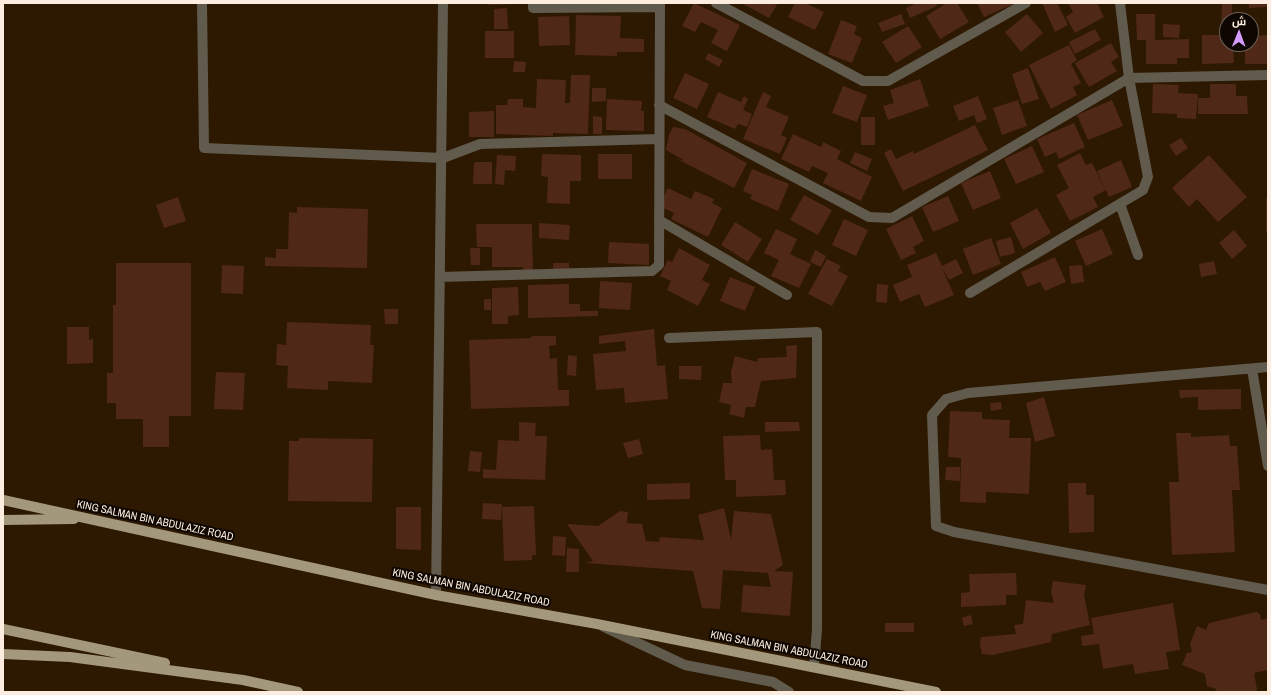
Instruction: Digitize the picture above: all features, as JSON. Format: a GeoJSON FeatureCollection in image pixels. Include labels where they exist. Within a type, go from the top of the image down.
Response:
{"type":"FeatureCollection","features":[{"type":"Feature","properties":{"kind":"main road","name":"KING SALMAN BIN ABDULAZIZ ROAD"},"geometry":{"type":"LineString","coordinates":[[3,500],[436,595],[597,624],[936,692]]}},
{"type":"Feature","properties":{"kind":"main road"},"geometry":{"type":"LineString","coordinates":[[3,520],[94,519]]}},
{"type":"Feature","properties":{"kind":"main road"},"geometry":{"type":"LineString","coordinates":[[3,629],[294,692]]}},
{"type":"Feature","properties":{"kind":"main road"},"geometry":{"type":"LineString","coordinates":[[3,654],[70,657],[243,680]]}},
{"type":"Feature","properties":{"kind":"street"},"geometry":{"type":"LineString","coordinates":[[202,3],[204,148],[443,158],[480,144],[659,139]]}},
{"type":"Feature","properties":{"kind":"street"},"geometry":{"type":"LineString","coordinates":[[436,595],[443,158],[443,3]]}},
{"type":"Feature","properties":{"kind":"street"},"geometry":{"type":"LineString","coordinates":[[440,277],[652,271],[659,265],[660,5],[533,8],[533,3]]}},
{"type":"Feature","properties":{"kind":"street"},"geometry":{"type":"LineString","coordinates":[[716,3],[833,64],[863,82],[888,81],[1026,3]]}},
{"type":"Feature","properties":{"kind":"street"},"geometry":{"type":"LineString","coordinates":[[970,293],[1143,190],[1148,176],[1129,78],[1120,3]]}},
{"type":"Feature","properties":{"kind":"street"},"geometry":{"type":"LineString","coordinates":[[659,105],[869,217],[892,218],[1129,78],[1268,75]]}},
{"type":"Feature","properties":{"kind":"street"},"geometry":{"type":"LineString","coordinates":[[1120,204],[1138,255]]}},
{"type":"Feature","properties":{"kind":"street"},"geometry":{"type":"LineString","coordinates":[[659,220],[787,295]]}},
{"type":"Feature","properties":{"kind":"street"},"geometry":{"type":"LineString","coordinates":[[669,338],[817,332],[817,629],[814,667]]}},
{"type":"Feature","properties":{"kind":"street"},"geometry":{"type":"LineString","coordinates":[[1268,367],[968,393],[946,399],[932,415],[936,526],[954,532],[1268,590]]}},
{"type":"Feature","properties":{"kind":"street"},"geometry":{"type":"LineString","coordinates":[[1252,369],[1268,466]]}},
{"type":"Feature","properties":{"kind":"street"},"geometry":{"type":"LineString","coordinates":[[597,624],[685,665],[773,682],[789,692]]}},
{"type":"Feature","properties":{"kind":"building"},"geometry":{"type":"Polygon","coordinates":[[[488,3],[517,3],[517,4],[488,5],[488,3]]]}},
{"type":"Feature","properties":{"kind":"building"},"geometry":{"type":"Polygon","coordinates":[[[694,3],[740,25],[727,51],[711,43],[718,30],[701,22],[695,32],[682,26],[694,3]]]}},
{"type":"Feature","properties":{"kind":"building"},"geometry":{"type":"Polygon","coordinates":[[[741,3],[778,3],[769,18],[741,3]]]}},
{"type":"Feature","properties":{"kind":"building"},"geometry":{"type":"Polygon","coordinates":[[[795,3],[805,3],[824,12],[815,30],[788,17],[795,3]]]}},
{"type":"Feature","properties":{"kind":"building"},"geometry":{"type":"Polygon","coordinates":[[[917,3],[936,3],[937,6],[910,18],[906,8],[917,3]]]}},
{"type":"Feature","properties":{"kind":"building"},"geometry":{"type":"Polygon","coordinates":[[[947,3],[957,3],[969,22],[940,39],[926,16],[947,3]]]}},
{"type":"Feature","properties":{"kind":"building"},"geometry":{"type":"Polygon","coordinates":[[[977,3],[1016,3],[984,17],[977,3]]]}},
{"type":"Feature","properties":{"kind":"building"},"geometry":{"type":"Polygon","coordinates":[[[1042,3],[1057,3],[1068,25],[1055,32],[1042,3]]]}},
{"type":"Feature","properties":{"kind":"building"},"geometry":{"type":"Polygon","coordinates":[[[1068,3],[1097,3],[1104,17],[1075,33],[1066,17],[1073,12],[1068,3]]]}},
{"type":"Feature","properties":{"kind":"building"},"geometry":{"type":"Polygon","coordinates":[[[1222,3],[1232,3],[1232,12],[1222,12],[1222,3]]]}},
{"type":"Feature","properties":{"kind":"building"},"geometry":{"type":"Polygon","coordinates":[[[1249,3],[1267,3],[1267,7],[1249,8],[1249,3]]]}},
{"type":"Feature","properties":{"kind":"building"},"geometry":{"type":"Polygon","coordinates":[[[507,8],[508,29],[494,29],[494,9],[507,8]]]}},
{"type":"Feature","properties":{"kind":"building"},"geometry":{"type":"Polygon","coordinates":[[[901,14],[905,24],[882,32],[878,23],[901,14]]]}},
{"type":"Feature","properties":{"kind":"building"},"geometry":{"type":"Polygon","coordinates":[[[1027,14],[1043,33],[1021,52],[1005,32],[1027,14]]]}},
{"type":"Feature","properties":{"kind":"building"},"geometry":{"type":"Polygon","coordinates":[[[1136,14],[1155,14],[1155,40],[1189,39],[1189,58],[1177,58],[1177,64],[1146,64],[1146,40],[1137,40],[1136,14]]]}},
{"type":"Feature","properties":{"kind":"building"},"geometry":{"type":"Polygon","coordinates":[[[576,15],[621,16],[620,38],[644,39],[644,52],[617,52],[617,56],[575,55],[576,15]]]}},
{"type":"Feature","properties":{"kind":"building"},"geometry":{"type":"Polygon","coordinates":[[[569,16],[570,45],[539,46],[538,17],[569,16]]]}},
{"type":"Feature","properties":{"kind":"building"},"geometry":{"type":"Polygon","coordinates":[[[841,20],[857,26],[854,34],[862,38],[852,63],[828,54],[841,20]]]}},
{"type":"Feature","properties":{"kind":"building"},"geometry":{"type":"Polygon","coordinates":[[[1163,24],[1180,25],[1179,38],[1163,37],[1163,24]]]}},
{"type":"Feature","properties":{"kind":"building"},"geometry":{"type":"Polygon","coordinates":[[[908,26],[922,47],[896,63],[882,42],[908,26]]]}},
{"type":"Feature","properties":{"kind":"building"},"geometry":{"type":"Polygon","coordinates":[[[1095,29],[1101,40],[1075,54],[1069,42],[1095,29]]]}},
{"type":"Feature","properties":{"kind":"building"},"geometry":{"type":"Polygon","coordinates":[[[485,31],[514,31],[514,58],[485,58],[485,31]]]}},
{"type":"Feature","properties":{"kind":"building"},"geometry":{"type":"Polygon","coordinates":[[[1202,35],[1219,35],[1219,52],[1233,52],[1234,63],[1202,64],[1202,35]]]}},
{"type":"Feature","properties":{"kind":"building"},"geometry":{"type":"Polygon","coordinates":[[[1268,35],[1268,64],[1245,64],[1245,52],[1259,52],[1259,36],[1268,35]]]}},
{"type":"Feature","properties":{"kind":"building"},"geometry":{"type":"Polygon","coordinates":[[[1111,43],[1119,57],[1111,62],[1117,71],[1089,87],[1075,63],[1111,43]]]}},
{"type":"Feature","properties":{"kind":"building"},"geometry":{"type":"Polygon","coordinates":[[[1069,45],[1077,60],[1071,64],[1081,83],[1073,87],[1077,95],[1051,109],[1029,65],[1069,45]]]}},
{"type":"Feature","properties":{"kind":"building"},"geometry":{"type":"Polygon","coordinates":[[[708,53],[723,60],[719,67],[705,59],[708,53]]]}},
{"type":"Feature","properties":{"kind":"building"},"geometry":{"type":"Polygon","coordinates":[[[514,61],[526,62],[525,72],[513,72],[514,61]]]}},
{"type":"Feature","properties":{"kind":"building"},"geometry":{"type":"Polygon","coordinates":[[[1028,68],[1039,99],[1022,104],[1012,74],[1028,68]]]}},
{"type":"Feature","properties":{"kind":"building"},"geometry":{"type":"Polygon","coordinates":[[[685,73],[709,84],[697,109],[673,98],[685,73]]]}},
{"type":"Feature","properties":{"kind":"building"},"geometry":{"type":"Polygon","coordinates":[[[571,75],[590,75],[588,134],[553,133],[553,136],[496,134],[496,105],[507,105],[508,99],[523,99],[523,107],[536,108],[537,79],[566,80],[565,103],[570,103],[571,75]]]}},
{"type":"Feature","properties":{"kind":"building"},"geometry":{"type":"Polygon","coordinates":[[[920,79],[929,106],[888,120],[883,106],[894,103],[890,90],[920,79]]]}},
{"type":"Feature","properties":{"kind":"building"},"geometry":{"type":"Polygon","coordinates":[[[1153,84],[1179,85],[1178,93],[1198,94],[1196,119],[1177,118],[1177,114],[1152,113],[1153,84]]]}},
{"type":"Feature","properties":{"kind":"building"},"geometry":{"type":"Polygon","coordinates":[[[1210,84],[1236,84],[1236,96],[1247,96],[1248,114],[1198,114],[1198,98],[1210,98],[1210,84]]]}},
{"type":"Feature","properties":{"kind":"building"},"geometry":{"type":"Polygon","coordinates":[[[843,86],[867,95],[857,122],[832,113],[843,86]]]}},
{"type":"Feature","properties":{"kind":"building"},"geometry":{"type":"Polygon","coordinates":[[[592,88],[606,88],[606,101],[592,102],[592,88]]]}},
{"type":"Feature","properties":{"kind":"building"},"geometry":{"type":"Polygon","coordinates":[[[718,92],[741,102],[744,96],[748,99],[743,110],[752,114],[747,127],[738,124],[735,129],[707,117],[718,92]]]}},
{"type":"Feature","properties":{"kind":"building"},"geometry":{"type":"Polygon","coordinates":[[[763,92],[771,96],[766,107],[789,117],[781,135],[787,138],[780,154],[743,139],[763,92]]]}},
{"type":"Feature","properties":{"kind":"building"},"geometry":{"type":"Polygon","coordinates":[[[978,96],[987,119],[977,123],[974,115],[959,121],[953,106],[978,96]]]}},
{"type":"Feature","properties":{"kind":"building"},"geometry":{"type":"Polygon","coordinates":[[[607,99],[642,101],[641,111],[644,111],[644,131],[606,130],[607,99]]]}},
{"type":"Feature","properties":{"kind":"building"},"geometry":{"type":"Polygon","coordinates":[[[1018,100],[1027,126],[1002,135],[993,108],[1018,100]]]}},
{"type":"Feature","properties":{"kind":"building"},"geometry":{"type":"Polygon","coordinates":[[[1112,100],[1123,126],[1088,140],[1077,115],[1112,100]]]}},
{"type":"Feature","properties":{"kind":"building"},"geometry":{"type":"Polygon","coordinates":[[[494,111],[494,137],[469,137],[469,112],[494,111]]]}},
{"type":"Feature","properties":{"kind":"building"},"geometry":{"type":"Polygon","coordinates":[[[593,116],[602,117],[602,134],[593,134],[593,116]]]}},
{"type":"Feature","properties":{"kind":"building"},"geometry":{"type":"Polygon","coordinates":[[[861,117],[875,117],[875,145],[861,145],[861,117]]]}},
{"type":"Feature","properties":{"kind":"building"},"geometry":{"type":"Polygon","coordinates":[[[1074,123],[1085,147],[1059,159],[1056,152],[1045,157],[1037,139],[1074,123]]]}},
{"type":"Feature","properties":{"kind":"building"},"geometry":{"type":"Polygon","coordinates":[[[975,125],[988,150],[903,191],[884,153],[891,149],[896,159],[913,151],[914,154],[975,125]]]}},
{"type":"Feature","properties":{"kind":"building"},"geometry":{"type":"Polygon","coordinates":[[[673,127],[685,129],[747,163],[734,188],[677,159],[685,161],[666,150],[669,135],[673,127]]]}},
{"type":"Feature","properties":{"kind":"building"},"geometry":{"type":"Polygon","coordinates":[[[793,134],[821,147],[823,142],[841,151],[837,159],[872,177],[861,201],[823,183],[828,173],[812,166],[809,172],[781,159],[793,134]]]}},
{"type":"Feature","properties":{"kind":"building"},"geometry":{"type":"Polygon","coordinates":[[[1181,138],[1188,148],[1176,156],[1169,145],[1181,138]]]}},
{"type":"Feature","properties":{"kind":"building"},"geometry":{"type":"Polygon","coordinates":[[[1032,146],[1044,172],[1016,184],[1004,159],[1032,146]]]}},
{"type":"Feature","properties":{"kind":"building"},"geometry":{"type":"Polygon","coordinates":[[[855,152],[872,159],[867,171],[850,163],[855,152]]]}},
{"type":"Feature","properties":{"kind":"building"},"geometry":{"type":"Polygon","coordinates":[[[1080,153],[1086,165],[1092,163],[1105,189],[1097,171],[1121,160],[1132,187],[1109,197],[1106,190],[1093,197],[1098,207],[1070,221],[1056,195],[1069,188],[1057,165],[1080,153]]]}},
{"type":"Feature","properties":{"kind":"building"},"geometry":{"type":"Polygon","coordinates":[[[542,154],[581,155],[581,181],[570,181],[570,204],[547,203],[548,177],[541,176],[542,154]]]}},
{"type":"Feature","properties":{"kind":"building"},"geometry":{"type":"Polygon","coordinates":[[[598,154],[632,154],[632,179],[598,179],[598,154]]]}},
{"type":"Feature","properties":{"kind":"building"},"geometry":{"type":"Polygon","coordinates":[[[497,155],[516,156],[515,171],[505,170],[504,185],[495,184],[497,155]]]}},
{"type":"Feature","properties":{"kind":"building"},"geometry":{"type":"Polygon","coordinates":[[[1209,155],[1247,197],[1218,222],[1197,199],[1189,207],[1172,188],[1209,155]]]}},
{"type":"Feature","properties":{"kind":"building"},"geometry":{"type":"Polygon","coordinates":[[[474,162],[492,162],[492,184],[473,184],[474,162]]]}},
{"type":"Feature","properties":{"kind":"building"},"geometry":{"type":"Polygon","coordinates":[[[752,169],[789,184],[778,211],[750,199],[752,195],[743,191],[752,169]]]}},
{"type":"Feature","properties":{"kind":"building"},"geometry":{"type":"Polygon","coordinates":[[[990,171],[1001,198],[973,210],[961,183],[990,171]]]}},
{"type":"Feature","properties":{"kind":"building"},"geometry":{"type":"Polygon","coordinates":[[[668,188],[691,199],[695,191],[714,199],[712,203],[722,208],[708,237],[671,219],[674,213],[659,206],[668,188]]]}},
{"type":"Feature","properties":{"kind":"building"},"geometry":{"type":"Polygon","coordinates":[[[804,195],[832,210],[818,235],[790,220],[804,195]]]}},
{"type":"Feature","properties":{"kind":"building"},"geometry":{"type":"Polygon","coordinates":[[[948,196],[959,221],[933,232],[922,207],[948,196]]]}},
{"type":"Feature","properties":{"kind":"building"},"geometry":{"type":"Polygon","coordinates":[[[178,197],[186,221],[164,228],[156,205],[178,197]]]}},
{"type":"Feature","properties":{"kind":"building"},"geometry":{"type":"Polygon","coordinates":[[[1266,198],[1268,198],[1268,231],[1266,231],[1266,198]]]}},
{"type":"Feature","properties":{"kind":"building"},"geometry":{"type":"Polygon","coordinates":[[[297,207],[368,209],[367,268],[265,266],[265,257],[276,258],[276,249],[288,249],[289,212],[297,213],[297,207]]]}},
{"type":"Feature","properties":{"kind":"building"},"geometry":{"type":"Polygon","coordinates":[[[1037,208],[1051,233],[1023,249],[1010,223],[1037,208]]]}},
{"type":"Feature","properties":{"kind":"building"},"geometry":{"type":"Polygon","coordinates":[[[912,216],[924,241],[913,247],[916,253],[901,260],[886,229],[912,216]]]}},
{"type":"Feature","properties":{"kind":"building"},"geometry":{"type":"Polygon","coordinates":[[[844,219],[868,230],[856,256],[832,245],[844,219]]]}},
{"type":"Feature","properties":{"kind":"building"},"geometry":{"type":"Polygon","coordinates":[[[735,222],[762,239],[748,262],[721,245],[735,222]]]}},
{"type":"Feature","properties":{"kind":"building"},"geometry":{"type":"Polygon","coordinates":[[[539,223],[570,225],[569,240],[539,238],[539,223]]]}},
{"type":"Feature","properties":{"kind":"building"},"geometry":{"type":"Polygon","coordinates":[[[476,224],[532,224],[533,272],[523,273],[523,267],[492,267],[492,247],[477,247],[476,224]]]}},
{"type":"Feature","properties":{"kind":"building"},"geometry":{"type":"Polygon","coordinates":[[[776,229],[797,239],[790,254],[811,264],[799,288],[771,276],[779,260],[764,253],[776,229]]]}},
{"type":"Feature","properties":{"kind":"building"},"geometry":{"type":"Polygon","coordinates":[[[1102,229],[1113,254],[1086,266],[1075,241],[1102,229]]]}},
{"type":"Feature","properties":{"kind":"building"},"geometry":{"type":"Polygon","coordinates":[[[1234,230],[1247,246],[1232,259],[1219,243],[1234,230]]]}},
{"type":"Feature","properties":{"kind":"building"},"geometry":{"type":"Polygon","coordinates":[[[1011,237],[1015,253],[1000,257],[996,241],[1011,237]]]}},
{"type":"Feature","properties":{"kind":"building"},"geometry":{"type":"Polygon","coordinates":[[[991,238],[1001,264],[973,275],[963,249],[991,238]]]}},
{"type":"Feature","properties":{"kind":"building"},"geometry":{"type":"Polygon","coordinates":[[[609,242],[649,244],[649,265],[608,263],[609,242]]]}},
{"type":"Feature","properties":{"kind":"building"},"geometry":{"type":"Polygon","coordinates":[[[470,248],[480,248],[480,265],[471,265],[470,248]]]}},
{"type":"Feature","properties":{"kind":"building"},"geometry":{"type":"Polygon","coordinates":[[[679,248],[710,265],[702,280],[710,284],[698,306],[667,290],[671,281],[660,276],[668,260],[672,262],[679,248]]]}},
{"type":"Feature","properties":{"kind":"building"},"geometry":{"type":"Polygon","coordinates":[[[815,250],[826,256],[821,267],[810,262],[815,250]]]}},
{"type":"Feature","properties":{"kind":"building"},"geometry":{"type":"Polygon","coordinates":[[[936,253],[942,266],[956,259],[963,273],[949,280],[942,268],[954,295],[925,307],[919,294],[900,302],[893,285],[912,277],[907,265],[936,253]]]}},
{"type":"Feature","properties":{"kind":"building"},"geometry":{"type":"Polygon","coordinates":[[[1055,257],[1066,282],[1045,291],[1040,282],[1027,287],[1021,272],[1055,257]]]}},
{"type":"Feature","properties":{"kind":"building"},"geometry":{"type":"Polygon","coordinates":[[[827,259],[841,266],[838,271],[848,276],[832,306],[808,294],[827,259]]]}},
{"type":"Feature","properties":{"kind":"building"},"geometry":{"type":"Polygon","coordinates":[[[1214,261],[1217,274],[1201,277],[1199,264],[1214,261]]]}},
{"type":"Feature","properties":{"kind":"building"},"geometry":{"type":"Polygon","coordinates":[[[116,263],[191,263],[191,416],[169,416],[169,447],[143,447],[143,419],[116,419],[116,403],[107,403],[107,373],[113,373],[113,305],[116,305],[116,263]]]}},
{"type":"Feature","properties":{"kind":"building"},"geometry":{"type":"Polygon","coordinates":[[[553,263],[569,263],[569,270],[553,271],[553,263]]]}},
{"type":"Feature","properties":{"kind":"building"},"geometry":{"type":"Polygon","coordinates":[[[222,265],[244,266],[243,294],[221,293],[222,265]]]}},
{"type":"Feature","properties":{"kind":"building"},"geometry":{"type":"Polygon","coordinates":[[[1082,265],[1084,282],[1071,284],[1069,266],[1082,265]]]}},
{"type":"Feature","properties":{"kind":"building"},"geometry":{"type":"Polygon","coordinates":[[[730,277],[755,287],[745,311],[720,301],[730,277]]]}},
{"type":"Feature","properties":{"kind":"building"},"geometry":{"type":"Polygon","coordinates":[[[600,281],[632,283],[630,310],[599,308],[600,281]]]}},
{"type":"Feature","properties":{"kind":"building"},"geometry":{"type":"Polygon","coordinates":[[[569,284],[569,304],[580,304],[580,311],[598,311],[598,316],[528,318],[528,285],[569,284]]]}},
{"type":"Feature","properties":{"kind":"building"},"geometry":{"type":"Polygon","coordinates":[[[877,284],[888,285],[887,303],[876,302],[877,284]]]}},
{"type":"Feature","properties":{"kind":"building"},"geometry":{"type":"Polygon","coordinates":[[[518,287],[519,315],[508,316],[508,324],[492,324],[492,288],[518,287]]]}},
{"type":"Feature","properties":{"kind":"building"},"geometry":{"type":"Polygon","coordinates":[[[484,299],[491,299],[491,310],[484,310],[484,299]]]}},
{"type":"Feature","properties":{"kind":"building"},"geometry":{"type":"Polygon","coordinates":[[[384,309],[398,309],[398,324],[385,324],[384,309]]]}},
{"type":"Feature","properties":{"kind":"building"},"geometry":{"type":"Polygon","coordinates":[[[287,322],[371,325],[370,345],[374,345],[372,383],[328,381],[328,390],[287,388],[288,366],[276,365],[277,344],[286,345],[287,322]]]}},
{"type":"Feature","properties":{"kind":"building"},"geometry":{"type":"Polygon","coordinates":[[[67,327],[89,327],[89,340],[93,339],[93,363],[67,364],[67,327]]]}},
{"type":"Feature","properties":{"kind":"building"},"geometry":{"type":"Polygon","coordinates":[[[654,329],[657,366],[665,365],[668,399],[625,403],[624,388],[596,390],[593,354],[626,351],[625,341],[599,344],[599,336],[654,329]]]}},
{"type":"Feature","properties":{"kind":"building"},"geometry":{"type":"Polygon","coordinates":[[[531,336],[556,336],[556,345],[549,346],[550,359],[557,358],[558,390],[569,390],[569,406],[471,409],[469,340],[532,338],[531,336]]]}},
{"type":"Feature","properties":{"kind":"building"},"geometry":{"type":"Polygon","coordinates":[[[797,345],[796,378],[761,381],[755,407],[746,407],[744,418],[729,414],[731,405],[719,402],[723,383],[732,383],[731,372],[735,356],[757,362],[758,358],[787,357],[786,346],[797,345]]]}},
{"type":"Feature","properties":{"kind":"building"},"geometry":{"type":"Polygon","coordinates":[[[568,355],[577,356],[576,376],[567,375],[568,355]]]}},
{"type":"Feature","properties":{"kind":"building"},"geometry":{"type":"Polygon","coordinates":[[[679,366],[702,366],[701,380],[679,379],[679,366]]]}},
{"type":"Feature","properties":{"kind":"building"},"geometry":{"type":"Polygon","coordinates":[[[216,372],[245,373],[243,410],[214,409],[216,372]]]}},
{"type":"Feature","properties":{"kind":"building"},"geometry":{"type":"Polygon","coordinates":[[[1241,389],[1241,409],[1198,410],[1198,397],[1180,398],[1179,390],[1241,389]]]}},
{"type":"Feature","properties":{"kind":"building"},"geometry":{"type":"Polygon","coordinates":[[[1044,397],[1055,436],[1035,442],[1026,403],[1044,397]]]}},
{"type":"Feature","properties":{"kind":"building"},"geometry":{"type":"Polygon","coordinates":[[[1001,402],[1002,409],[991,411],[990,403],[1001,402]]]}},
{"type":"Feature","properties":{"kind":"building"},"geometry":{"type":"Polygon","coordinates":[[[950,411],[982,412],[982,419],[1010,420],[1009,438],[1031,438],[1029,494],[986,492],[986,503],[960,502],[961,458],[948,457],[950,411]]]}},
{"type":"Feature","properties":{"kind":"building"},"geometry":{"type":"Polygon","coordinates":[[[519,422],[536,423],[535,436],[547,436],[545,480],[483,478],[483,469],[496,470],[498,440],[519,441],[519,422]]]}},
{"type":"Feature","properties":{"kind":"building"},"geometry":{"type":"Polygon","coordinates":[[[765,422],[799,422],[800,431],[765,432],[765,422]]]}},
{"type":"Feature","properties":{"kind":"building"},"geometry":{"type":"Polygon","coordinates":[[[1176,433],[1191,433],[1191,437],[1229,435],[1230,446],[1237,446],[1240,490],[1232,490],[1235,552],[1172,555],[1169,482],[1179,482],[1176,433]]]}},
{"type":"Feature","properties":{"kind":"building"},"geometry":{"type":"Polygon","coordinates":[[[760,435],[761,450],[772,449],[774,480],[785,480],[786,495],[736,497],[736,480],[725,480],[723,436],[760,435]]]}},
{"type":"Feature","properties":{"kind":"building"},"geometry":{"type":"Polygon","coordinates":[[[299,438],[373,439],[372,502],[288,501],[289,441],[299,441],[299,438]]]}},
{"type":"Feature","properties":{"kind":"building"},"geometry":{"type":"Polygon","coordinates":[[[639,439],[643,454],[628,458],[623,443],[639,439]]]}},
{"type":"Feature","properties":{"kind":"building"},"geometry":{"type":"Polygon","coordinates":[[[470,451],[482,452],[480,472],[468,471],[470,451]]]}},
{"type":"Feature","properties":{"kind":"building"},"geometry":{"type":"Polygon","coordinates":[[[946,467],[960,467],[960,481],[945,480],[946,467]]]}},
{"type":"Feature","properties":{"kind":"building"},"geometry":{"type":"Polygon","coordinates":[[[690,483],[690,499],[647,500],[647,484],[690,483]]]}},
{"type":"Feature","properties":{"kind":"building"},"geometry":{"type":"Polygon","coordinates":[[[1068,483],[1086,483],[1086,495],[1094,495],[1094,532],[1069,533],[1068,483]]]}},
{"type":"Feature","properties":{"kind":"building"},"geometry":{"type":"Polygon","coordinates":[[[483,503],[502,504],[501,520],[482,519],[483,503]]]}},
{"type":"Feature","properties":{"kind":"building"},"geometry":{"type":"Polygon","coordinates":[[[534,506],[536,555],[532,555],[532,560],[504,561],[502,507],[534,506]]]}},
{"type":"Feature","properties":{"kind":"building"},"geometry":{"type":"Polygon","coordinates":[[[396,507],[421,507],[421,550],[396,549],[396,507]]]}},
{"type":"Feature","properties":{"kind":"building"},"geometry":{"type":"Polygon","coordinates":[[[724,508],[731,539],[734,511],[771,514],[783,565],[774,571],[793,572],[790,616],[741,612],[743,585],[771,587],[768,573],[723,570],[720,609],[702,608],[693,571],[586,563],[593,561],[567,524],[598,526],[620,511],[628,512],[627,523],[642,524],[646,541],[659,542],[660,537],[704,540],[698,515],[724,508]]]}},
{"type":"Feature","properties":{"kind":"building"},"geometry":{"type":"Polygon","coordinates":[[[553,536],[566,537],[565,556],[552,555],[553,536]]]}},
{"type":"Feature","properties":{"kind":"building"},"geometry":{"type":"Polygon","coordinates":[[[567,548],[579,549],[579,572],[566,572],[567,548]]]}},
{"type":"Feature","properties":{"kind":"building"},"geometry":{"type":"Polygon","coordinates":[[[1016,573],[1017,595],[1006,595],[1006,605],[961,607],[961,593],[970,592],[969,574],[1016,573]]]}},
{"type":"Feature","properties":{"kind":"building"},"geometry":{"type":"Polygon","coordinates":[[[1053,581],[1086,585],[1084,595],[1090,625],[1052,634],[1051,642],[993,655],[982,654],[980,645],[981,637],[1016,634],[1014,625],[1023,624],[1026,600],[1054,603],[1051,591],[1053,581]]]}},
{"type":"Feature","properties":{"kind":"building"},"geometry":{"type":"Polygon","coordinates":[[[1173,603],[1180,650],[1166,652],[1169,669],[1135,674],[1133,664],[1103,669],[1099,644],[1082,646],[1081,636],[1094,634],[1091,618],[1173,603]]]}},
{"type":"Feature","properties":{"kind":"building"},"geometry":{"type":"Polygon","coordinates":[[[1256,612],[1260,614],[1261,620],[1268,618],[1268,670],[1254,673],[1257,689],[1256,692],[1217,692],[1216,689],[1207,686],[1205,674],[1182,665],[1187,653],[1192,652],[1190,644],[1197,626],[1206,630],[1209,623],[1256,612]]]}},
{"type":"Feature","properties":{"kind":"building"},"geometry":{"type":"Polygon","coordinates":[[[971,615],[973,624],[964,626],[962,618],[971,615]]]}},
{"type":"Feature","properties":{"kind":"building"},"geometry":{"type":"Polygon","coordinates":[[[885,623],[914,623],[914,632],[885,632],[885,623]]]}}]}
